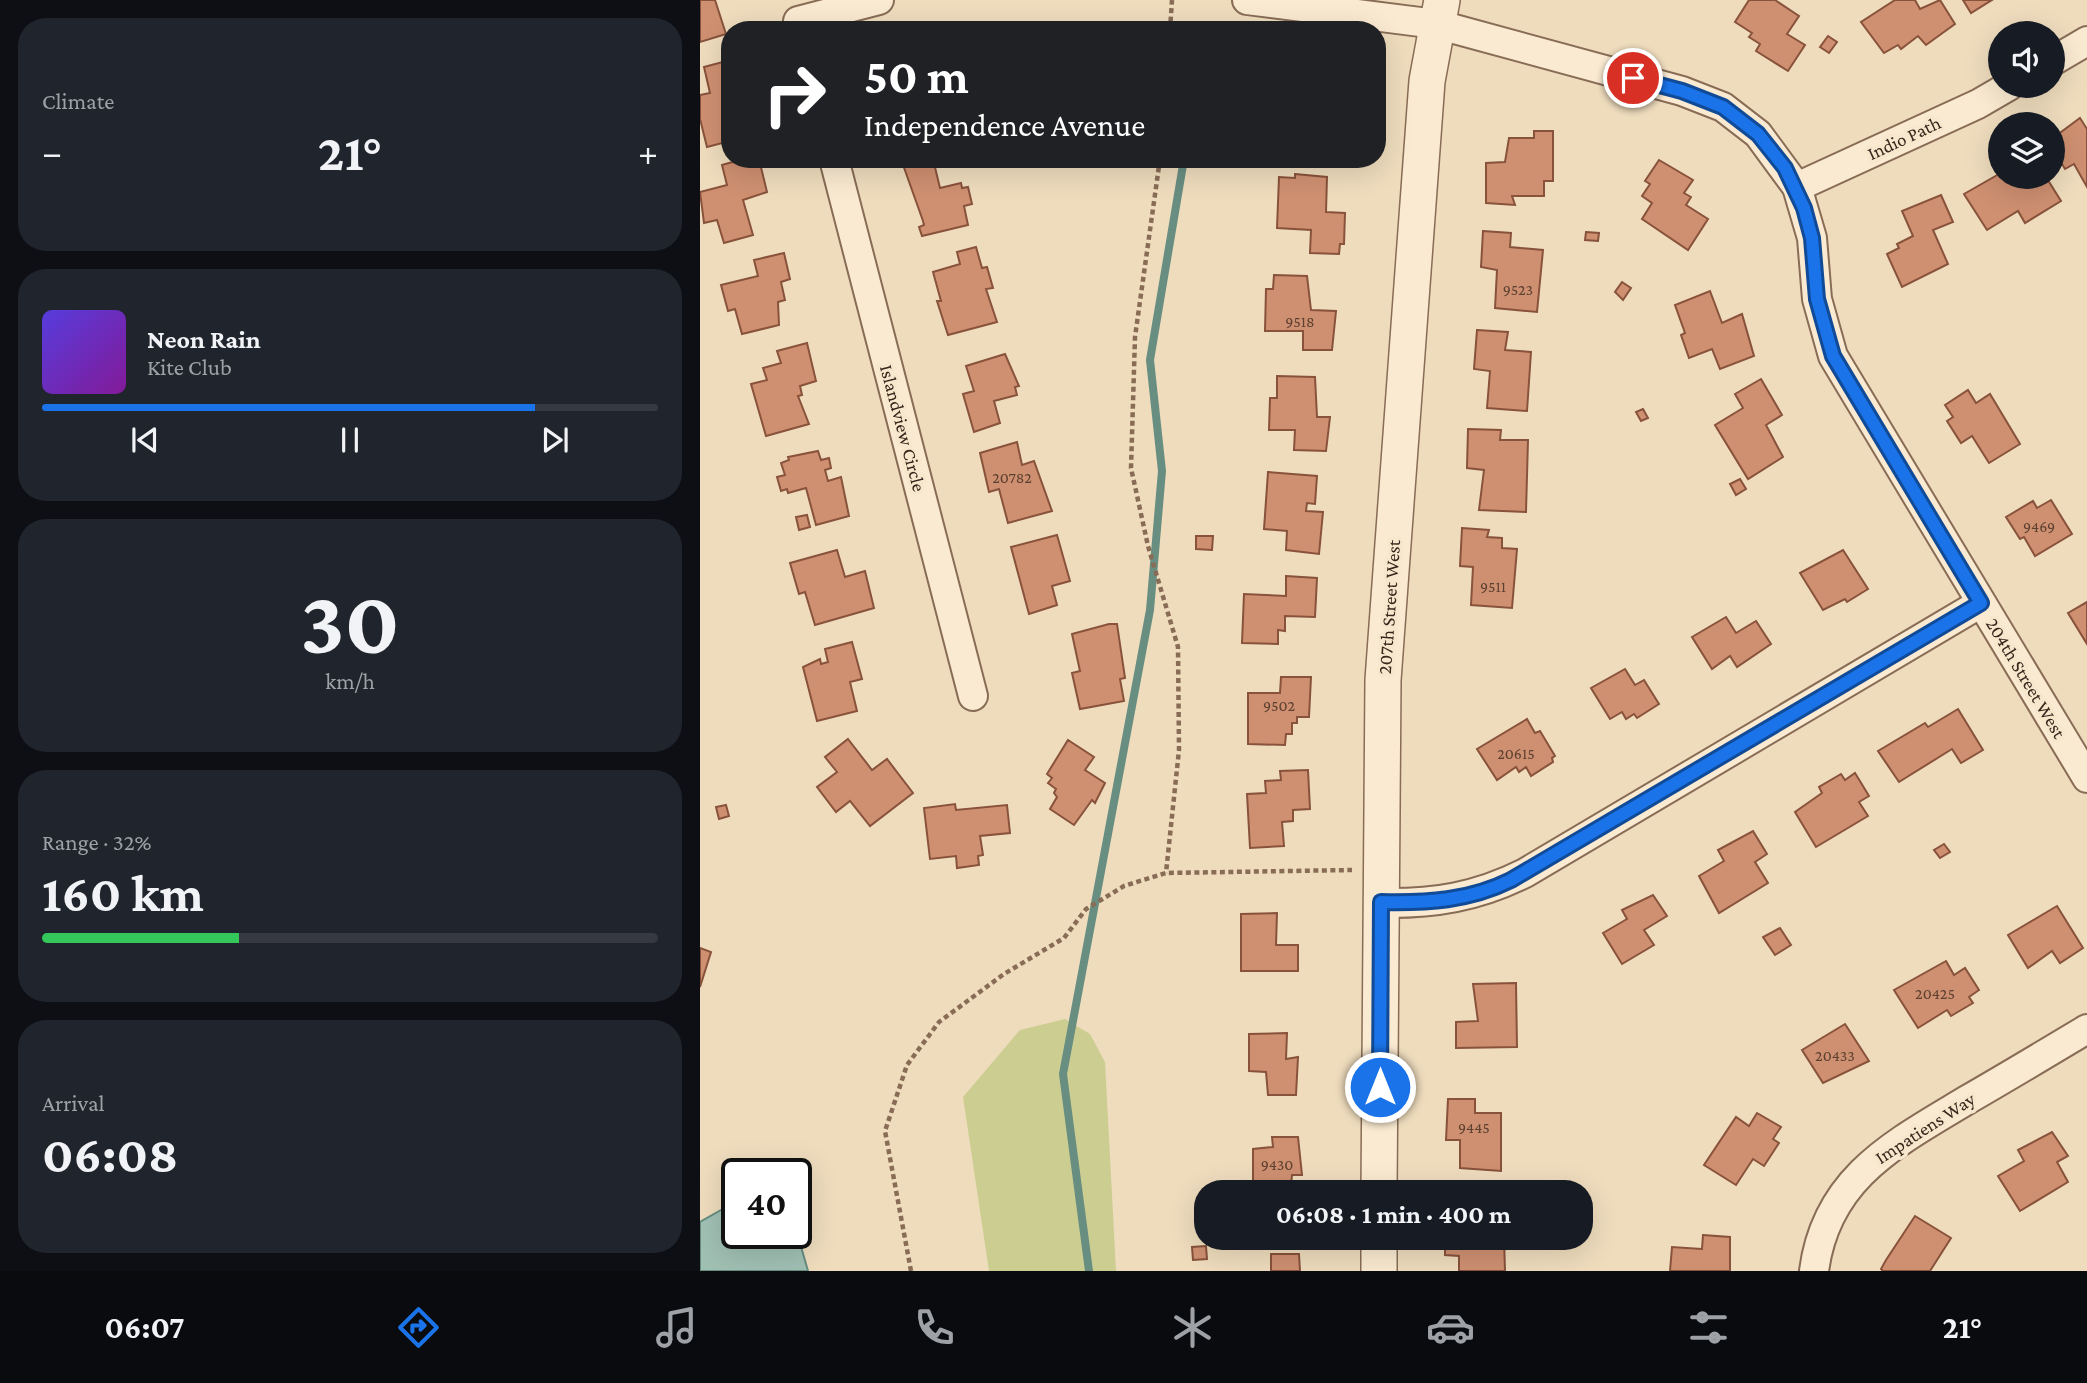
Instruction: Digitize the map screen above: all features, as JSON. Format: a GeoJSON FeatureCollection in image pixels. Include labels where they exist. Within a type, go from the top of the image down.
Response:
{"type":"FeatureCollection","features":[{"type":"Feature","properties":{"kind":"street"},"geometry":{"type":"LineString","coordinates":[[797,17],[879,0]]}},
{"type":"Feature","properties":{"kind":"street","name":"204th Street West"},"geometry":{"type":"LineString","coordinates":[[1247,0],[1439,12],[1682,91],[1723,107],[1758,134],[1797,187],[1812,238],[1817,299],[1833,356],[2087,778]]}},
{"type":"Feature","properties":{"kind":"street","name":"207th Street West"},"geometry":{"type":"LineString","coordinates":[[1379,1180],[1383,680],[1427,81],[1439,12]]}},
{"type":"Feature","properties":{"kind":"street"},"geometry":{"type":"LineString","coordinates":[[2065,54],[2087,41]]}},
{"type":"Feature","properties":{"kind":"street","name":"Indio Path"},"geometry":{"type":"LineString","coordinates":[[1797,187],[1988,98]]}},
{"type":"Feature","properties":{"kind":"street","name":"Islandview Circle"},"geometry":{"type":"LineString","coordinates":[[836,168],[973,696]]}},
{"type":"Feature","properties":{"kind":"street"},"geometry":{"type":"LineString","coordinates":[[1381,886],[1445,901],[1471,896],[1516,878],[1981,603]]}},
{"type":"Feature","properties":{"kind":"street","name":"Impatiens Way"},"geometry":{"type":"LineString","coordinates":[[1814,1271],[1824,1227],[1838,1201],[1874,1158],[2087,1029]]}},
{"type":"Feature","properties":{"kind":"street"},"geometry":{"type":"LineString","coordinates":[[1379,1250],[1379,1271]]}},
{"type":"Feature","properties":{"kind":"path"},"geometry":{"type":"LineString","coordinates":[[1171,21],[1172,0]]}},
{"type":"Feature","properties":{"kind":"path"},"geometry":{"type":"LineString","coordinates":[[1159,168],[1135,337],[1131,468],[1148,546],[1178,647],[1179,750],[1166,873]]}},
{"type":"Feature","properties":{"kind":"path"},"geometry":{"type":"LineString","coordinates":[[911,1271],[885,1131],[907,1065],[939,1022],[1004,974],[1064,938],[1086,909],[1112,893],[1166,873],[1381,886]]}},
{"type":"Feature","properties":{"kind":"green space"},"geometry":{"type":"Polygon","coordinates":[[[1065,1019],[1090,1034],[1105,1062],[1116,1271],[989,1271],[963,1097],[1020,1030],[1065,1019]]]}},
{"type":"Feature","properties":{"kind":"shaded area"},"geometry":{"type":"Polygon","coordinates":[[[721,1210],[721,1249],[802,1249],[808,1271],[700,1271],[700,1222],[721,1210]]]}},
{"type":"Feature","properties":{"kind":"building"},"geometry":{"type":"Polygon","coordinates":[[[700,0],[715,0],[722,21],[721,36],[700,42],[700,0]]]}},
{"type":"Feature","properties":{"kind":"building"},"geometry":{"type":"Polygon","coordinates":[[[1749,0],[1775,0],[1799,16],[1787,34],[1805,45],[1788,71],[1756,51],[1760,44],[1749,37],[1752,33],[1735,22],[1749,0]]]}},
{"type":"Feature","properties":{"kind":"building"},"geometry":{"type":"Polygon","coordinates":[[[1895,0],[1915,0],[1920,9],[1940,0],[1955,24],[1926,45],[1918,36],[1901,49],[1898,45],[1884,53],[1861,22],[1895,0]]]}},
{"type":"Feature","properties":{"kind":"building"},"geometry":{"type":"Polygon","coordinates":[[[1963,0],[1992,0],[1971,13],[1963,0]]]}},
{"type":"Feature","properties":{"kind":"building"},"geometry":{"type":"Polygon","coordinates":[[[1828,36],[1837,42],[1829,53],[1820,47],[1828,36]]]}},
{"type":"Feature","properties":{"kind":"building"},"geometry":{"type":"Polygon","coordinates":[[[721,62],[721,143],[707,147],[700,119],[700,95],[710,93],[704,67],[721,62]]]}},
{"type":"Feature","properties":{"kind":"building"},"geometry":{"type":"Polygon","coordinates":[[[2080,118],[2087,129],[2087,187],[2074,164],[2065,169],[2065,129],[2080,118]]]}},
{"type":"Feature","properties":{"kind":"building"},"geometry":{"type":"Polygon","coordinates":[[[1534,131],[1553,131],[1553,181],[1544,181],[1544,196],[1512,196],[1515,205],[1486,203],[1486,163],[1505,162],[1509,138],[1534,138],[1534,131]]]}},
{"type":"Feature","properties":{"kind":"building"},"geometry":{"type":"Polygon","coordinates":[[[1659,160],[1693,180],[1684,193],[1691,197],[1686,205],[1708,219],[1688,250],[1642,219],[1652,203],[1642,196],[1650,184],[1645,181],[1659,160]]]}},
{"type":"Feature","properties":{"kind":"building"},"geometry":{"type":"Polygon","coordinates":[[[723,168],[761,168],[767,192],[743,200],[753,235],[724,243],[717,220],[704,223],[700,192],[727,185],[723,168]]]}},
{"type":"Feature","properties":{"kind":"building"},"geometry":{"type":"Polygon","coordinates":[[[904,168],[935,168],[940,188],[961,183],[962,188],[968,187],[972,204],[964,206],[968,225],[922,236],[919,227],[924,225],[904,168]]]}},
{"type":"Feature","properties":{"kind":"building"},"geometry":{"type":"Polygon","coordinates":[[[1295,174],[1327,177],[1326,212],[1345,213],[1344,244],[1340,244],[1339,254],[1310,253],[1311,230],[1277,228],[1279,177],[1295,178],[1295,174]]]}},
{"type":"Feature","properties":{"kind":"building"},"geometry":{"type":"Polygon","coordinates":[[[1988,180],[1988,189],[2054,189],[2061,201],[2025,223],[2018,211],[1987,230],[1964,194],[1988,180]]]}},
{"type":"Feature","properties":{"kind":"building"},"geometry":{"type":"Polygon","coordinates":[[[1941,195],[1953,222],[1933,230],[1948,264],[1902,287],[1887,254],[1899,248],[1897,244],[1913,236],[1902,211],[1941,195]]]}},
{"type":"Feature","properties":{"kind":"building"},"geometry":{"type":"Polygon","coordinates":[[[1483,231],[1511,233],[1510,247],[1543,250],[1537,312],[1495,308],[1497,270],[1481,267],[1483,231]]]}},
{"type":"Feature","properties":{"kind":"building"},"geometry":{"type":"Polygon","coordinates":[[[1586,232],[1599,233],[1598,241],[1585,240],[1586,232]]]}},
{"type":"Feature","properties":{"kind":"building"},"geometry":{"type":"Polygon","coordinates":[[[976,247],[982,268],[987,267],[993,288],[986,289],[997,322],[948,335],[937,301],[941,301],[933,272],[960,264],[957,252],[976,247]]]}},
{"type":"Feature","properties":{"kind":"building"},"geometry":{"type":"Polygon","coordinates":[[[784,253],[790,279],[781,282],[785,300],[778,302],[779,325],[742,334],[735,309],[728,311],[721,285],[758,276],[754,260],[784,253]]]}},
{"type":"Feature","properties":{"kind":"building"},"geometry":{"type":"Polygon","coordinates":[[[1274,275],[1307,276],[1311,310],[1336,311],[1332,350],[1303,350],[1303,331],[1265,331],[1266,289],[1273,289],[1274,275]]]}},
{"type":"Feature","properties":{"kind":"building"},"geometry":{"type":"Polygon","coordinates":[[[1622,282],[1631,288],[1623,300],[1615,292],[1622,282]]]}},
{"type":"Feature","properties":{"kind":"building"},"geometry":{"type":"Polygon","coordinates":[[[1710,291],[1722,323],[1742,314],[1754,356],[1720,369],[1712,349],[1689,358],[1681,335],[1685,333],[1675,305],[1710,291]]]}},
{"type":"Feature","properties":{"kind":"building"},"geometry":{"type":"Polygon","coordinates":[[[1477,330],[1508,332],[1505,350],[1531,352],[1527,411],[1487,408],[1490,371],[1474,369],[1477,330]]]}},
{"type":"Feature","properties":{"kind":"building"},"geometry":{"type":"Polygon","coordinates":[[[807,343],[816,381],[800,386],[802,395],[798,396],[809,424],[766,436],[751,384],[767,380],[763,368],[781,363],[777,351],[807,343]]]}},
{"type":"Feature","properties":{"kind":"building"},"geometry":{"type":"Polygon","coordinates":[[[1005,354],[1019,386],[1015,387],[1017,395],[994,401],[1000,423],[974,432],[963,394],[974,391],[966,366],[1005,354]]]}},
{"type":"Feature","properties":{"kind":"building"},"geometry":{"type":"Polygon","coordinates":[[[1277,376],[1315,377],[1317,417],[1330,417],[1326,451],[1294,450],[1295,430],[1269,430],[1270,398],[1277,398],[1277,376]]]}},
{"type":"Feature","properties":{"kind":"building"},"geometry":{"type":"Polygon","coordinates":[[[1761,379],[1782,415],[1766,425],[1783,457],[1748,479],[1715,425],[1743,408],[1735,394],[1761,379]]]}},
{"type":"Feature","properties":{"kind":"building"},"geometry":{"type":"Polygon","coordinates":[[[1968,390],[1976,403],[1990,394],[2020,444],[1989,463],[1972,436],[1961,443],[1947,421],[1953,417],[1945,405],[1968,390]]]}},
{"type":"Feature","properties":{"kind":"building"},"geometry":{"type":"Polygon","coordinates":[[[1643,409],[1648,418],[1641,421],[1636,412],[1643,409]]]}},
{"type":"Feature","properties":{"kind":"building"},"geometry":{"type":"Polygon","coordinates":[[[1468,429],[1501,430],[1500,440],[1528,440],[1526,512],[1479,510],[1484,470],[1467,468],[1468,429]]]}},
{"type":"Feature","properties":{"kind":"building"},"geometry":{"type":"Polygon","coordinates":[[[1017,442],[1022,465],[1034,461],[1052,511],[1008,523],[999,489],[989,492],[980,453],[1017,442]]]}},
{"type":"Feature","properties":{"kind":"building"},"geometry":{"type":"Polygon","coordinates":[[[818,451],[821,460],[829,458],[831,468],[825,470],[828,481],[841,477],[849,516],[816,525],[806,488],[788,493],[787,489],[781,491],[777,477],[785,475],[781,463],[789,460],[788,457],[818,451]]]}},
{"type":"Feature","properties":{"kind":"building"},"geometry":{"type":"Polygon","coordinates":[[[1268,472],[1317,476],[1315,504],[1307,503],[1306,511],[1323,512],[1319,554],[1286,550],[1287,531],[1264,529],[1268,472]]]}},
{"type":"Feature","properties":{"kind":"building"},"geometry":{"type":"Polygon","coordinates":[[[1740,479],[1746,489],[1736,495],[1730,484],[1740,479]]]}},
{"type":"Feature","properties":{"kind":"building"},"geometry":{"type":"Polygon","coordinates":[[[2051,500],[2072,534],[2035,556],[2024,537],[2020,539],[2006,517],[2033,501],[2037,508],[2051,500]]]}},
{"type":"Feature","properties":{"kind":"building"},"geometry":{"type":"Polygon","coordinates":[[[807,515],[810,527],[799,530],[796,517],[807,515]]]}},
{"type":"Feature","properties":{"kind":"building"},"geometry":{"type":"Polygon","coordinates":[[[1462,528],[1489,530],[1487,537],[1502,538],[1502,548],[1517,549],[1512,608],[1471,605],[1473,567],[1460,566],[1462,528]]]}},
{"type":"Feature","properties":{"kind":"building"},"geometry":{"type":"Polygon","coordinates":[[[1057,535],[1070,581],[1052,586],[1057,605],[1029,614],[1011,547],[1057,535]]]}},
{"type":"Feature","properties":{"kind":"building"},"geometry":{"type":"Polygon","coordinates":[[[1196,536],[1213,536],[1212,550],[1196,549],[1196,536]]]}},
{"type":"Feature","properties":{"kind":"building"},"geometry":{"type":"Polygon","coordinates":[[[837,550],[845,577],[865,571],[874,608],[815,625],[805,592],[799,594],[790,563],[837,550]]]}},
{"type":"Feature","properties":{"kind":"building"},"geometry":{"type":"Polygon","coordinates":[[[1843,550],[1868,589],[1847,602],[1845,599],[1823,610],[1800,573],[1843,550]]]}},
{"type":"Feature","properties":{"kind":"building"},"geometry":{"type":"Polygon","coordinates":[[[1286,576],[1317,578],[1315,617],[1285,616],[1285,631],[1278,630],[1278,644],[1242,643],[1244,594],[1286,596],[1286,576]]]}},
{"type":"Feature","properties":{"kind":"building"},"geometry":{"type":"Polygon","coordinates":[[[2087,602],[2087,644],[2068,613],[2087,602]]]}},
{"type":"Feature","properties":{"kind":"building"},"geometry":{"type":"Polygon","coordinates":[[[1726,617],[1736,633],[1756,621],[1771,644],[1737,667],[1730,656],[1712,669],[1692,637],[1726,617]]]}},
{"type":"Feature","properties":{"kind":"building"},"geometry":{"type":"Polygon","coordinates":[[[1117,624],[1125,678],[1120,679],[1124,701],[1080,709],[1072,673],[1080,671],[1072,634],[1117,624]]]}},
{"type":"Feature","properties":{"kind":"building"},"geometry":{"type":"Polygon","coordinates":[[[852,642],[862,679],[850,682],[857,711],[817,721],[803,667],[820,659],[821,664],[828,662],[825,649],[852,642]]]}},
{"type":"Feature","properties":{"kind":"building"},"geometry":{"type":"Polygon","coordinates":[[[1625,669],[1635,685],[1644,680],[1659,704],[1637,718],[1634,714],[1626,719],[1622,712],[1610,719],[1591,688],[1625,669]]]}},
{"type":"Feature","properties":{"kind":"building"},"geometry":{"type":"Polygon","coordinates":[[[1281,677],[1311,677],[1309,717],[1297,717],[1297,723],[1292,723],[1292,734],[1286,734],[1285,745],[1248,744],[1248,693],[1280,693],[1281,677]]]}},
{"type":"Feature","properties":{"kind":"building"},"geometry":{"type":"Polygon","coordinates":[[[1958,709],[1983,750],[1961,763],[1952,749],[1899,782],[1878,751],[1925,723],[1928,727],[1958,709]]]}},
{"type":"Feature","properties":{"kind":"building"},"geometry":{"type":"Polygon","coordinates":[[[1527,719],[1535,733],[1540,731],[1555,756],[1552,758],[1553,762],[1531,776],[1526,767],[1519,772],[1516,767],[1497,780],[1477,749],[1527,719]]]}},
{"type":"Feature","properties":{"kind":"building"},"geometry":{"type":"Polygon","coordinates":[[[848,739],[872,770],[887,759],[913,793],[870,826],[850,801],[836,812],[817,787],[837,772],[825,757],[848,739]]]}},
{"type":"Feature","properties":{"kind":"building"},"geometry":{"type":"Polygon","coordinates":[[[1068,740],[1094,757],[1085,770],[1105,783],[1095,803],[1092,800],[1074,825],[1050,809],[1057,797],[1054,793],[1056,789],[1048,783],[1052,778],[1047,774],[1068,740]]]}},
{"type":"Feature","properties":{"kind":"building"},"geometry":{"type":"Polygon","coordinates":[[[1308,770],[1310,809],[1293,810],[1293,821],[1282,822],[1284,846],[1250,848],[1247,794],[1266,793],[1265,781],[1281,780],[1280,771],[1308,770]]]}},
{"type":"Feature","properties":{"kind":"building"},"geometry":{"type":"Polygon","coordinates":[[[1855,773],[1869,796],[1859,802],[1868,816],[1816,847],[1795,812],[1822,793],[1819,787],[1841,774],[1845,780],[1855,773]]]}},
{"type":"Feature","properties":{"kind":"building"},"geometry":{"type":"Polygon","coordinates":[[[955,804],[956,810],[1007,805],[1010,833],[980,836],[983,855],[978,856],[979,865],[957,868],[956,856],[930,859],[924,808],[955,804]]]}},
{"type":"Feature","properties":{"kind":"building"},"geometry":{"type":"Polygon","coordinates":[[[726,805],[729,816],[719,819],[716,807],[726,805]]]}},
{"type":"Feature","properties":{"kind":"building"},"geometry":{"type":"Polygon","coordinates":[[[1753,831],[1767,854],[1755,862],[1768,883],[1719,913],[1699,876],[1724,861],[1718,850],[1753,831]]]}},
{"type":"Feature","properties":{"kind":"building"},"geometry":{"type":"Polygon","coordinates":[[[1944,844],[1950,852],[1940,858],[1934,850],[1944,844]]]}},
{"type":"Feature","properties":{"kind":"building"},"geometry":{"type":"Polygon","coordinates":[[[1653,895],[1667,916],[1644,930],[1654,945],[1622,964],[1603,933],[1627,919],[1622,910],[1653,895]]]}},
{"type":"Feature","properties":{"kind":"building"},"geometry":{"type":"Polygon","coordinates":[[[2057,906],[2083,948],[2060,963],[2052,951],[2028,968],[2008,935],[2057,906]]]}},
{"type":"Feature","properties":{"kind":"building"},"geometry":{"type":"Polygon","coordinates":[[[1277,913],[1276,945],[1298,945],[1298,971],[1241,971],[1241,914],[1277,913]]]}},
{"type":"Feature","properties":{"kind":"building"},"geometry":{"type":"Polygon","coordinates":[[[1780,928],[1791,945],[1775,955],[1763,937],[1780,928]]]}},
{"type":"Feature","properties":{"kind":"building"},"geometry":{"type":"Polygon","coordinates":[[[700,948],[711,952],[700,987],[700,948]]]}},
{"type":"Feature","properties":{"kind":"building"},"geometry":{"type":"Polygon","coordinates":[[[1946,961],[1954,975],[1965,968],[1979,990],[1969,997],[1973,1003],[1951,1016],[1947,1010],[1918,1028],[1894,990],[1946,961]]]}},
{"type":"Feature","properties":{"kind":"building"},"geometry":{"type":"Polygon","coordinates":[[[1516,983],[1517,1047],[1456,1048],[1456,1022],[1478,1021],[1473,984],[1516,983]]]}},
{"type":"Feature","properties":{"kind":"building"},"geometry":{"type":"Polygon","coordinates":[[[1845,1024],[1869,1061],[1823,1083],[1802,1050],[1845,1024]]]}},
{"type":"Feature","properties":{"kind":"building"},"geometry":{"type":"Polygon","coordinates":[[[1287,1033],[1286,1059],[1298,1057],[1296,1095],[1268,1095],[1266,1072],[1249,1071],[1249,1034],[1287,1033]]]}},
{"type":"Feature","properties":{"kind":"building"},"geometry":{"type":"Polygon","coordinates":[[[1448,1099],[1475,1099],[1475,1113],[1501,1113],[1501,1171],[1460,1168],[1460,1140],[1446,1140],[1448,1099]]]}},
{"type":"Feature","properties":{"kind":"building"},"geometry":{"type":"Polygon","coordinates":[[[1757,1113],[1781,1127],[1773,1139],[1779,1143],[1764,1166],[1753,1159],[1736,1185],[1704,1165],[1736,1117],[1749,1126],[1757,1113]]]}},
{"type":"Feature","properties":{"kind":"building"},"geometry":{"type":"Polygon","coordinates":[[[2052,1132],[2068,1156],[2057,1162],[2068,1182],[2020,1211],[1998,1176],[2024,1161],[2018,1150],[2052,1132]]]}},
{"type":"Feature","properties":{"kind":"building"},"geometry":{"type":"Polygon","coordinates":[[[1272,1137],[1298,1137],[1302,1175],[1292,1175],[1292,1180],[1253,1180],[1253,1149],[1273,1147],[1272,1137]]]}},
{"type":"Feature","properties":{"kind":"building"},"geometry":{"type":"Polygon","coordinates":[[[1915,1216],[1951,1238],[1930,1271],[1883,1271],[1881,1269],[1886,1260],[1915,1216]]]}},
{"type":"Feature","properties":{"kind":"building"},"geometry":{"type":"Polygon","coordinates":[[[1703,1235],[1730,1237],[1730,1271],[1670,1271],[1672,1247],[1702,1249],[1703,1235]]]}},
{"type":"Feature","properties":{"kind":"building"},"geometry":{"type":"Polygon","coordinates":[[[1192,1247],[1194,1250],[1206,1250],[1207,1259],[1193,1260],[1192,1247]]]}},
{"type":"Feature","properties":{"kind":"building"},"geometry":{"type":"Polygon","coordinates":[[[1445,1250],[1504,1250],[1505,1271],[1459,1271],[1459,1256],[1445,1255],[1445,1250]]]}},
{"type":"Feature","properties":{"kind":"building"},"geometry":{"type":"Polygon","coordinates":[[[1271,1254],[1299,1254],[1300,1271],[1271,1271],[1271,1254]]]}},
{"type":"Feature","properties":{"kind":"waterway"},"geometry":{"type":"LineString","coordinates":[[1089,1271],[1063,1074],[1150,610],[1162,471],[1150,360],[1182,168]]}},
{"type":"Feature","properties":{"kind":"route"},"geometry":{"type":"LineString","coordinates":[[1380,1087],[1381,902],[1445,901],[1497,887],[1981,603],[1833,356],[1817,299],[1812,238],[1797,187],[1785,168],[1758,134],[1723,107],[1682,91],[1633,78]]}}]}
